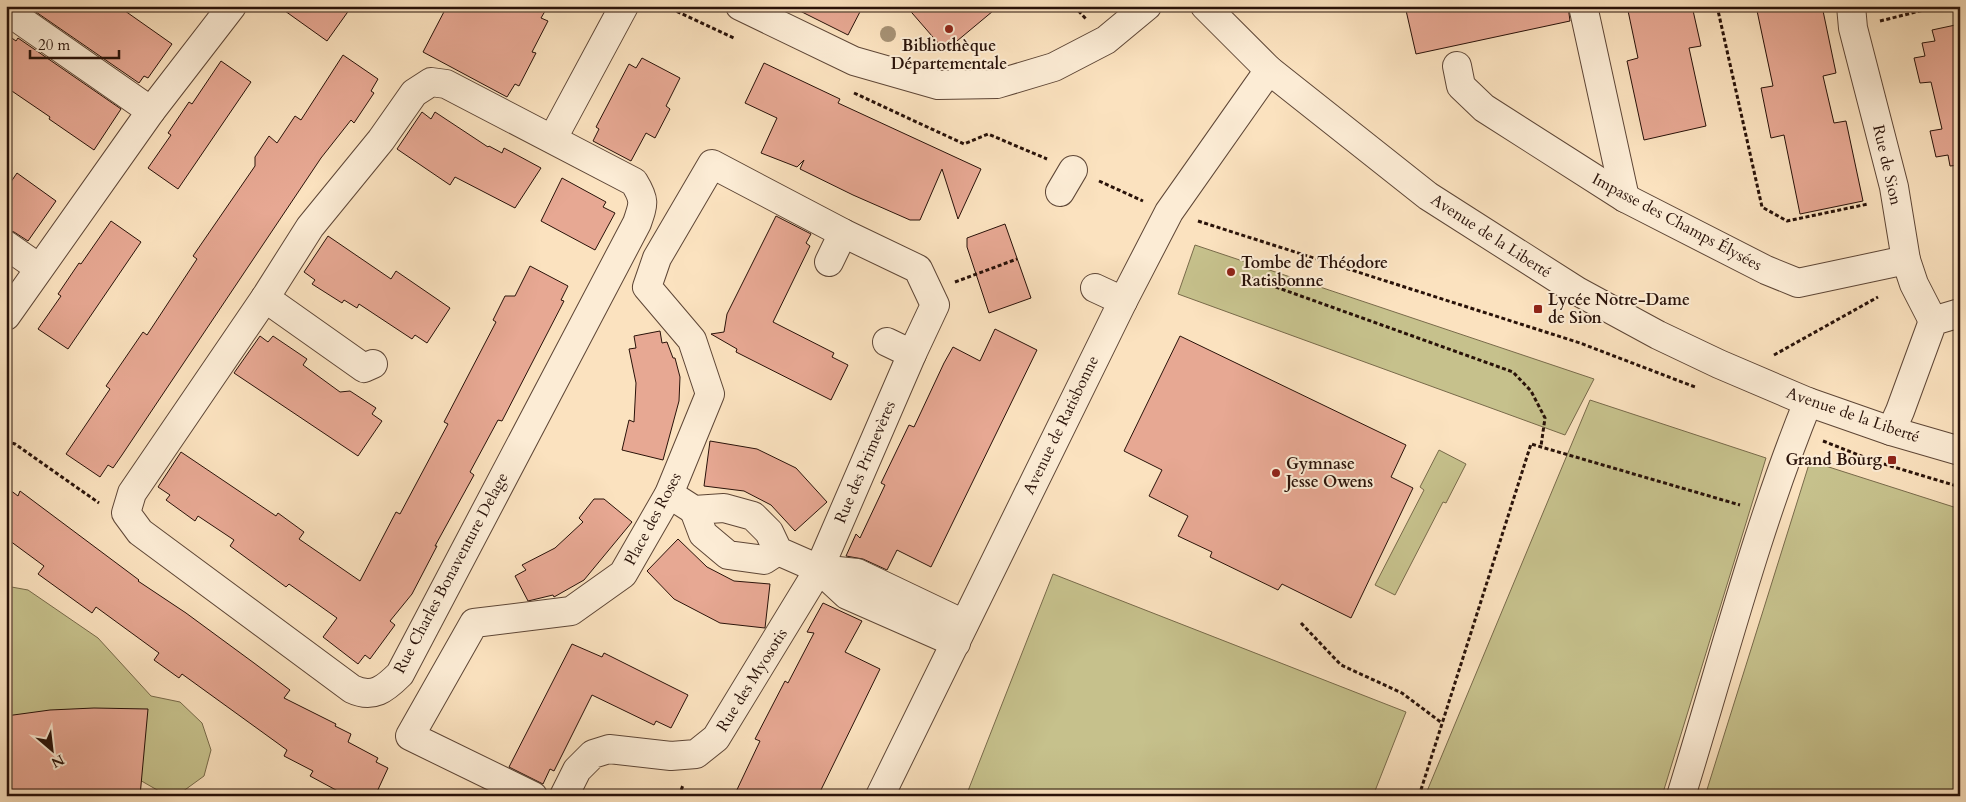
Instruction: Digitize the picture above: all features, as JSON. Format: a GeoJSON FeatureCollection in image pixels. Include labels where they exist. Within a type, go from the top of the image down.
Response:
{"type":"FeatureCollection","features":[{"type":"Feature","properties":{"kind":"street"},"geometry":{"type":"LineString","coordinates":[[6,316],[151,111],[232,6]]}},
{"type":"Feature","properties":{"kind":"street"},"geometry":{"type":"LineString","coordinates":[[553,138],[624,6]]}},
{"type":"Feature","properties":{"kind":"street"},"geometry":{"type":"LineString","coordinates":[[740,6],[854,61],[938,85],[997,84],[1054,67],[1106,40],[1147,6]]}},
{"type":"Feature","properties":{"kind":"street","name":"Avenue de la Liberté"},"geometry":{"type":"LineString","coordinates":[[1205,6],[1269,70],[1428,196],[1577,291],[1658,334],[1808,402],[1891,431],[1960,451]]}},
{"type":"Feature","properties":{"kind":"street"},"geometry":{"type":"LineString","coordinates":[[1582,6],[1626,198]]}},
{"type":"Feature","properties":{"kind":"street"},"geometry":{"type":"LineString","coordinates":[[6,10],[151,111]]}},
{"type":"Feature","properties":{"kind":"street","name":"Rue de Sion"},"geometry":{"type":"LineString","coordinates":[[1852,17],[1896,198],[1910,272],[1933,321]]}},
{"type":"Feature","properties":{"kind":"street","name":"Impasse des Champs Élysées"},"geometry":{"type":"LineString","coordinates":[[1456,66],[1462,86],[1484,108],[1626,198],[1766,270],[1798,283],[1910,272]]}},
{"type":"Feature","properties":{"kind":"street","name":"Avenue de Ratisbonne"},"geometry":{"type":"LineString","coordinates":[[880,796],[1123,300],[1169,212],[1269,70]]}},
{"type":"Feature","properties":{"kind":"street","name":"Rue Charles Bonaventure Delage"},"geometry":{"type":"LineString","coordinates":[[431,82],[446,84],[553,138],[634,182],[642,195],[643,205],[637,223],[400,674],[386,687],[375,692],[361,694],[140,532],[126,513],[132,493],[265,298],[310,228],[381,140],[414,93],[431,82]]}},
{"type":"Feature","properties":{"kind":"street","name":"Rue des Primevères"},"geometry":{"type":"LineString","coordinates":[[647,287],[657,258],[712,164],[843,233],[918,269],[935,305],[819,570]]}},
{"type":"Feature","properties":{"kind":"street"},"geometry":{"type":"LineString","coordinates":[[830,262],[843,233]]}},
{"type":"Feature","properties":{"kind":"street"},"geometry":{"type":"LineString","coordinates":[[6,245],[39,268]]}},
{"type":"Feature","properties":{"kind":"street","name":"Place des Roses"},"geometry":{"type":"LineString","coordinates":[[533,796],[410,736],[474,623],[571,611],[623,574],[669,494],[710,394],[692,340],[647,287]]}},
{"type":"Feature","properties":{"kind":"street"},"geometry":{"type":"LineString","coordinates":[[1095,288],[1123,300]]}},
{"type":"Feature","properties":{"kind":"street"},"geometry":{"type":"LineString","coordinates":[[265,298],[364,368],[374,364]]}},
{"type":"Feature","properties":{"kind":"street"},"geometry":{"type":"LineString","coordinates":[[1891,431],[1933,321],[1960,313]]}},
{"type":"Feature","properties":{"kind":"street"},"geometry":{"type":"LineString","coordinates":[[887,342],[912,354]]}},
{"type":"Feature","properties":{"kind":"street"},"geometry":{"type":"LineString","coordinates":[[1680,796],[1767,513],[1788,451],[1808,402]]}},
{"type":"Feature","properties":{"kind":"street"},"geometry":{"type":"LineString","coordinates":[[669,494],[694,510],[724,508],[753,516],[769,532],[778,551],[819,570],[846,594],[960,634]]}},
{"type":"Feature","properties":{"kind":"street"},"geometry":{"type":"LineString","coordinates":[[694,510],[703,534],[728,554],[764,560],[778,551]]}},
{"type":"Feature","properties":{"kind":"street","name":"Rue des Myosotis"},"geometry":{"type":"LineString","coordinates":[[564,796],[577,770],[593,754],[608,749],[671,756],[696,754],[716,738],[819,570]]}},
{"type":"Feature","properties":{"kind":"path"},"geometry":{"type":"LineString","coordinates":[[665,6],[737,40]]}},
{"type":"Feature","properties":{"kind":"path"},"geometry":{"type":"LineString","coordinates":[[1717,6],[1762,207],[1787,221],[1896,198]]}},
{"type":"Feature","properties":{"kind":"path"},"geometry":{"type":"LineString","coordinates":[[1852,17],[1940,6]]}},
{"type":"Feature","properties":{"kind":"path"},"geometry":{"type":"LineString","coordinates":[[846,90],[964,144],[988,134],[1067,181],[1580,343],[1697,388]]}},
{"type":"Feature","properties":{"kind":"path"},"geometry":{"type":"LineString","coordinates":[[929,293],[1016,259]]}},
{"type":"Feature","properties":{"kind":"path"},"geometry":{"type":"LineString","coordinates":[[1755,379],[1767,359],[1880,296],[1910,272]]}},
{"type":"Feature","properties":{"kind":"path"},"geometry":{"type":"LineString","coordinates":[[1245,276],[1513,372],[1531,391],[1545,418],[1540,446]]}},
{"type":"Feature","properties":{"kind":"path"},"geometry":{"type":"LineString","coordinates":[[6,442],[15,444],[100,505],[126,513]]}},
{"type":"Feature","properties":{"kind":"path"},"geometry":{"type":"LineString","coordinates":[[1419,796],[1531,444],[1767,513]]}},
{"type":"Feature","properties":{"kind":"path"},"geometry":{"type":"LineString","coordinates":[[1301,623],[1341,665],[1402,693],[1442,723]]}},
{"type":"Feature","properties":{"kind":"shaded area"},"geometry":{"type":"Polygon","coordinates":[[[1195,245],[1594,379],[1565,435],[1178,294],[1195,245]]]}},
{"type":"Feature","properties":{"kind":"shaded area"},"geometry":{"type":"Polygon","coordinates":[[[1590,400],[1766,458],[1662,796],[1425,796],[1590,400]]]}},
{"type":"Feature","properties":{"kind":"shaded area"},"geometry":{"type":"Polygon","coordinates":[[[1439,450],[1466,464],[1446,503],[1443,502],[1395,595],[1375,585],[1424,490],[1420,487],[1439,450]]]}},
{"type":"Feature","properties":{"kind":"shaded area"},"geometry":{"type":"Polygon","coordinates":[[[1810,461],[1960,509],[1960,796],[1705,796],[1810,461]]]}},
{"type":"Feature","properties":{"kind":"shaded area"},"geometry":{"type":"Polygon","coordinates":[[[1053,574],[1406,712],[1373,796],[966,796],[1053,574]]]}},
{"type":"Feature","properties":{"kind":"shaded area"},"geometry":{"type":"Polygon","coordinates":[[[6,586],[28,590],[98,638],[151,696],[180,702],[202,723],[211,750],[204,776],[182,792],[159,791],[138,779],[6,719],[6,586]]]}},
{"type":"Feature","properties":{"kind":"building"},"geometry":{"type":"Polygon","coordinates":[[[39,6],[118,6],[172,44],[148,78],[144,76],[139,83],[36,12],[39,6]]]}},
{"type":"Feature","properties":{"kind":"building"},"geometry":{"type":"Polygon","coordinates":[[[278,6],[352,6],[327,41],[278,6]]]}},
{"type":"Feature","properties":{"kind":"building"},"geometry":{"type":"Polygon","coordinates":[[[447,6],[548,6],[541,18],[548,21],[532,52],[536,53],[519,86],[515,84],[507,97],[423,52],[447,6]]]}},
{"type":"Feature","properties":{"kind":"building","name":"Bibliothèque Départementale"},"geometry":{"type":"Polygon","coordinates":[[[790,6],[863,6],[848,35],[790,6]]]}},
{"type":"Feature","properties":{"kind":"building","name":"Bibliothèque Départementale"},"geometry":{"type":"Polygon","coordinates":[[[906,6],[999,6],[945,51],[906,6]]]}},
{"type":"Feature","properties":{"kind":"building"},"geometry":{"type":"Polygon","coordinates":[[[1405,6],[1568,6],[1570,21],[1416,54],[1405,6]]]}},
{"type":"Feature","properties":{"kind":"building"},"geometry":{"type":"Polygon","coordinates":[[[1627,6],[1692,6],[1701,46],[1689,48],[1706,126],[1644,140],[1627,61],[1638,58],[1627,6]]]}},
{"type":"Feature","properties":{"kind":"building"},"geometry":{"type":"Polygon","coordinates":[[[1756,6],[1822,6],[1836,73],[1823,76],[1834,123],[1846,121],[1863,201],[1800,214],[1784,135],[1771,138],[1761,88],[1773,86],[1756,6]]]}},
{"type":"Feature","properties":{"kind":"building"},"geometry":{"type":"Polygon","coordinates":[[[1960,24],[1960,165],[1950,166],[1948,155],[1936,157],[1930,131],[1942,129],[1931,82],[1920,83],[1914,58],[1925,56],[1922,43],[1935,41],[1932,30],[1960,24]]]}},
{"type":"Feature","properties":{"kind":"building"},"geometry":{"type":"Polygon","coordinates":[[[6,34],[16,41],[18,38],[121,109],[94,150],[6,87],[6,34]]]}},
{"type":"Feature","properties":{"kind":"building"},"geometry":{"type":"Polygon","coordinates":[[[343,55],[378,79],[371,91],[374,93],[354,123],[351,120],[321,158],[113,468],[108,465],[100,477],[66,454],[110,389],[106,386],[143,332],[147,335],[197,259],[193,256],[255,166],[255,157],[269,136],[277,143],[295,116],[301,120],[343,55]]]}},
{"type":"Feature","properties":{"kind":"building"},"geometry":{"type":"Polygon","coordinates":[[[642,58],[680,78],[666,106],[670,109],[655,138],[646,133],[631,161],[593,141],[599,129],[596,127],[629,64],[636,68],[642,58]]]}},
{"type":"Feature","properties":{"kind":"building"},"geometry":{"type":"Polygon","coordinates":[[[221,61],[251,82],[178,189],[148,168],[171,135],[168,133],[189,102],[192,104],[221,61]]]}},
{"type":"Feature","properties":{"kind":"building"},"geometry":{"type":"Polygon","coordinates":[[[764,63],[840,99],[838,103],[981,169],[958,219],[942,169],[920,220],[910,220],[800,169],[804,160],[797,167],[761,153],[777,118],[745,103],[764,63]]]}},
{"type":"Feature","properties":{"kind":"building"},"geometry":{"type":"Polygon","coordinates":[[[422,112],[431,119],[435,112],[488,147],[502,153],[504,148],[541,168],[515,208],[455,177],[450,185],[397,149],[422,112]]]}},
{"type":"Feature","properties":{"kind":"building"},"geometry":{"type":"Polygon","coordinates":[[[17,173],[56,201],[28,241],[14,232],[6,230],[6,189],[17,173]]]}},
{"type":"Feature","properties":{"kind":"building"},"geometry":{"type":"Polygon","coordinates":[[[562,178],[606,202],[603,207],[615,213],[595,250],[541,221],[562,178]]]}},
{"type":"Feature","properties":{"kind":"building"},"geometry":{"type":"Polygon","coordinates":[[[776,216],[811,234],[806,243],[810,246],[773,322],[834,353],[832,357],[848,365],[831,400],[736,352],[737,349],[711,334],[724,332],[727,314],[776,216]]]}},
{"type":"Feature","properties":{"kind":"building"},"geometry":{"type":"Polygon","coordinates":[[[111,221],[141,242],[68,349],[38,329],[61,296],[58,294],[111,221]]]}},
{"type":"Feature","properties":{"kind":"building"},"geometry":{"type":"Polygon","coordinates":[[[1005,224],[1031,298],[989,313],[967,247],[967,238],[1005,224]]]}},
{"type":"Feature","properties":{"kind":"building"},"geometry":{"type":"Polygon","coordinates":[[[328,236],[391,279],[396,271],[450,308],[427,343],[415,335],[412,339],[359,304],[357,308],[344,300],[342,303],[312,284],[315,280],[304,272],[328,236]]]}},
{"type":"Feature","properties":{"kind":"building"},"geometry":{"type":"Polygon","coordinates":[[[530,266],[568,286],[561,300],[564,301],[502,421],[498,420],[470,472],[474,475],[435,546],[437,546],[412,594],[390,621],[395,625],[370,659],[365,655],[358,664],[323,637],[337,618],[289,584],[286,587],[230,546],[234,540],[198,516],[195,521],[166,500],[170,495],[158,487],[181,452],[276,516],[278,513],[304,532],[299,539],[360,581],[396,512],[400,514],[448,424],[444,422],[496,322],[493,320],[505,296],[515,296],[530,266]]]}},
{"type":"Feature","properties":{"kind":"building"},"geometry":{"type":"Polygon","coordinates":[[[995,329],[1037,350],[931,567],[897,550],[887,570],[863,559],[846,556],[856,534],[860,538],[885,485],[881,483],[909,425],[914,427],[953,347],[980,361],[995,329]]]}},
{"type":"Feature","properties":{"kind":"building"},"geometry":{"type":"Polygon","coordinates":[[[660,331],[662,343],[667,342],[673,358],[675,358],[680,377],[679,401],[663,460],[622,450],[629,420],[634,422],[636,383],[629,349],[636,348],[634,336],[660,331]]]}},
{"type":"Feature","properties":{"kind":"building"},"geometry":{"type":"Polygon","coordinates":[[[260,336],[268,342],[273,336],[307,359],[303,365],[340,392],[350,391],[376,408],[372,414],[382,421],[358,456],[234,373],[260,336]]]}},
{"type":"Feature","properties":{"kind":"building","name":"Gymnase Jesse Owens"},"geometry":{"type":"Polygon","coordinates":[[[1180,336],[1406,445],[1391,477],[1413,488],[1351,618],[1282,584],[1278,590],[1210,557],[1212,552],[1178,536],[1188,516],[1149,496],[1162,470],[1124,451],[1180,336]]]}},
{"type":"Feature","properties":{"kind":"building"},"geometry":{"type":"Polygon","coordinates":[[[710,441],[757,449],[796,468],[827,502],[795,531],[771,505],[744,491],[704,486],[710,441]]]}},
{"type":"Feature","properties":{"kind":"building"},"geometry":{"type":"Polygon","coordinates":[[[6,487],[18,496],[20,491],[138,581],[186,613],[290,690],[284,698],[336,724],[335,726],[351,734],[348,742],[378,758],[376,762],[388,768],[375,796],[347,796],[310,776],[313,771],[284,756],[287,750],[182,674],[179,678],[154,660],[159,653],[96,607],[92,613],[38,574],[44,566],[6,538],[6,487]]]}},
{"type":"Feature","properties":{"kind":"building"},"geometry":{"type":"Polygon","coordinates":[[[594,499],[604,499],[632,522],[584,580],[554,597],[553,595],[528,601],[515,576],[526,570],[522,565],[555,548],[583,522],[579,518],[594,499]]]}},
{"type":"Feature","properties":{"kind":"building"},"geometry":{"type":"Polygon","coordinates":[[[678,539],[707,567],[734,581],[770,584],[765,628],[720,623],[674,599],[647,571],[678,539]]]}},
{"type":"Feature","properties":{"kind":"building"},"geometry":{"type":"Polygon","coordinates":[[[823,603],[862,621],[845,652],[880,669],[818,796],[734,796],[760,741],[755,739],[785,681],[788,683],[814,633],[807,632],[823,603]]]}},
{"type":"Feature","properties":{"kind":"building"},"geometry":{"type":"Polygon","coordinates":[[[572,644],[602,657],[604,653],[688,695],[671,728],[656,721],[654,725],[592,695],[554,771],[550,769],[543,784],[509,767],[572,644]]]}},
{"type":"Feature","properties":{"kind":"building"},"geometry":{"type":"Polygon","coordinates":[[[94,708],[148,709],[140,796],[6,796],[6,716],[50,710],[94,708]]]}},
{"type":"Feature","properties":{"kind":"place","name":"Bibliothèque Départementale"},"geometry":{"type":"Point","coordinates":[949,29]}},
{"type":"Feature","properties":{"kind":"place","name":"Tombe de Théodore Ratisbonne"},"geometry":{"type":"Point","coordinates":[1231,272]}},
{"type":"Feature","properties":{"kind":"place","name":"Lycée Notre-Dame de Sion"},"geometry":{"type":"Point","coordinates":[1538,309]}},
{"type":"Feature","properties":{"kind":"place","name":"Grand Bourg"},"geometry":{"type":"Point","coordinates":[1892,460]}},
{"type":"Feature","properties":{"kind":"place","name":"Gymnase Jesse Owens"},"geometry":{"type":"Point","coordinates":[1276,473]}}]}
